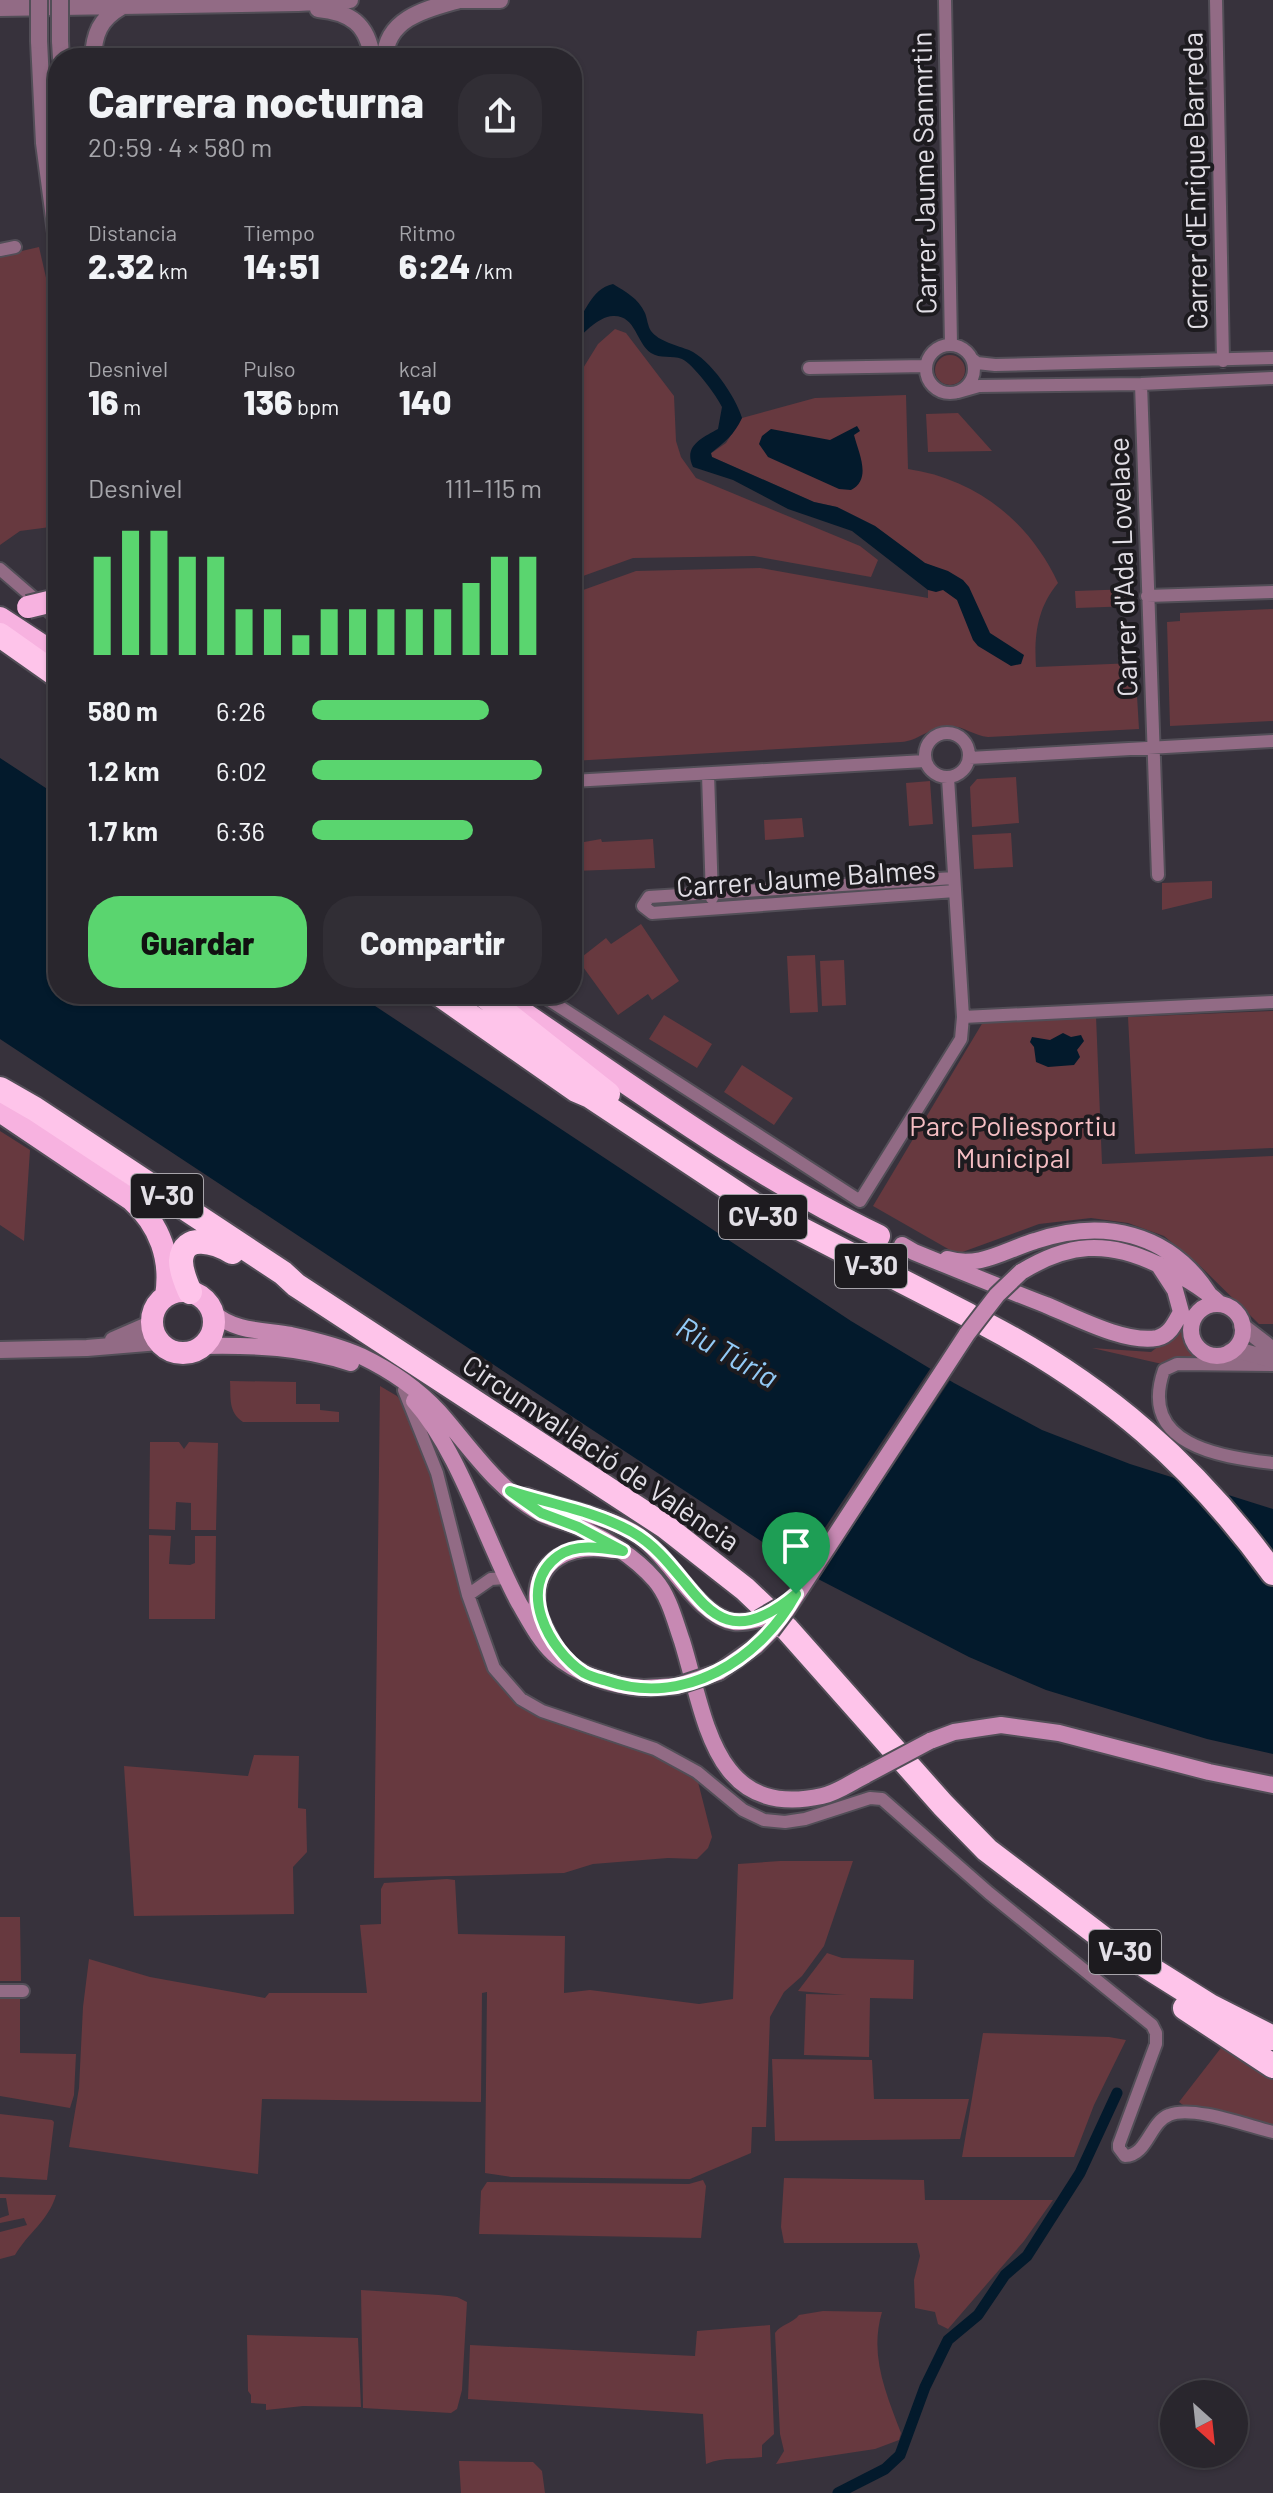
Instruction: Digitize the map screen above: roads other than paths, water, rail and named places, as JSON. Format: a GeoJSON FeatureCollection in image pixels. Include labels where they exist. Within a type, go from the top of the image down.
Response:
{"type":"FeatureCollection","features":[{"type":"Feature","properties":{"kind":"highway"},"geometry":{"type":"LineString","coordinates":[[0,603],[48,608]]}},
{"type":"Feature","properties":{"kind":"highway"},"geometry":{"type":"LineString","coordinates":[[0,618],[48,649]]}},
{"type":"Feature","properties":{"kind":"highway"},"geometry":{"type":"LineString","coordinates":[[0,635],[48,669]]}},
{"type":"Feature","properties":{"kind":"highway","name":"V-30"},"geometry":{"type":"LineString","coordinates":[[453,1004],[576,1090],[590,1096],[722,1185],[973,1326],[1072,1374],[1214,1498],[1273,1573]]}},
{"type":"Feature","properties":{"kind":"highway"},"geometry":{"type":"LineString","coordinates":[[495,1004],[647,1123],[775,1214]]}},
{"type":"Feature","properties":{"kind":"highway"},"geometry":{"type":"LineString","coordinates":[[510,1004],[735,1156],[823,1209],[879,1236]]}},
{"type":"Feature","properties":{"kind":"highway","name":"Circumval·lació de València"},"geometry":{"type":"LineString","coordinates":[[0,1089],[35,1109],[270,1264],[296,1285],[666,1527],[745,1589],[787,1629],[943,1805],[987,1850],[1108,1942],[1210,2006],[1273,2038]]}},
{"type":"Feature","properties":{"kind":"highway","name":"CV-30"},"geometry":{"type":"LineString","coordinates":[[576,1090],[652,1146],[751,1210],[887,1285],[973,1326]]}},
{"type":"Feature","properties":{"kind":"highway","name":"V-30"},"geometry":{"type":"LineString","coordinates":[[0,1111],[132,1200],[149,1215],[162,1239],[168,1282],[178,1294]]}},
{"type":"Feature","properties":{"kind":"highway"},"geometry":{"type":"LineString","coordinates":[[178,1294],[184,1251],[198,1241],[207,1240],[278,1281],[296,1285]]}},
{"type":"Feature","properties":{"kind":"highway"},"geometry":{"type":"LineString","coordinates":[[178,1294],[203,1298],[212,1312],[213,1330],[203,1346],[185,1353],[169,1350],[156,1333],[155,1310],[178,1294]]}},
{"type":"Feature","properties":{"kind":"highway"},"geometry":{"type":"LineString","coordinates":[[1146,1436],[1246,1549],[1273,1587]]}},
{"type":"Feature","properties":{"kind":"highway"},"geometry":{"type":"LineString","coordinates":[[987,1850],[1031,1896],[1100,1952],[1273,2066]]}},
{"type":"Feature","properties":{"kind":"main road"},"geometry":{"type":"LineString","coordinates":[[879,1236],[955,1261],[973,1263],[1054,1235],[1114,1232],[1144,1239],[1170,1251],[1214,1299]]}},
{"type":"Feature","properties":{"kind":"main road"},"geometry":{"type":"LineString","coordinates":[[902,1245],[929,1259],[1054,1308],[1143,1339],[1164,1336],[1172,1329],[1181,1312],[1175,1290],[1158,1264]]}},
{"type":"Feature","properties":{"kind":"main road"},"geometry":{"type":"LineString","coordinates":[[203,1346],[266,1345],[319,1353],[381,1375],[404,1390],[427,1416],[451,1458],[505,1578],[534,1629],[554,1654],[585,1673],[623,1687],[644,1688],[677,1686],[719,1672],[756,1646],[771,1631],[973,1326],[997,1295],[1021,1272],[1058,1253],[1097,1248],[1134,1252],[1172,1269],[1236,1313],[1242,1326],[1240,1341],[1230,1352],[1206,1360],[1192,1338],[1191,1329],[1197,1313],[1214,1299]]}},
{"type":"Feature","properties":{"kind":"main road"},"geometry":{"type":"LineString","coordinates":[[1158,1264],[1187,1292],[1197,1313]]}},
{"type":"Feature","properties":{"kind":"main road"},"geometry":{"type":"LineString","coordinates":[[212,1312],[233,1326],[303,1338],[357,1354],[402,1379],[437,1410],[492,1475],[510,1491],[541,1513],[578,1527],[623,1551],[656,1581],[672,1610],[722,1765],[741,1785],[767,1798],[824,1796],[930,1741],[954,1732],[1001,1725],[1059,1733],[1209,1772],[1273,1785]]}},
{"type":"Feature","properties":{"kind":"main road"},"geometry":{"type":"LineString","coordinates":[[510,1491],[604,1519],[633,1532],[661,1555],[711,1611],[735,1622],[759,1619],[784,1608]]}},
{"type":"Feature","properties":{"kind":"main road"},"geometry":{"type":"LineString","coordinates":[[585,1673],[551,1641],[537,1608],[542,1574],[559,1555],[591,1546],[623,1551]]}},
{"type":"Feature","properties":{"kind":"street"},"geometry":{"type":"LineString","coordinates":[[39,0],[44,143],[48,173]]}},
{"type":"Feature","properties":{"kind":"street"},"geometry":{"type":"LineString","coordinates":[[60,0],[61,48]]}},
{"type":"Feature","properties":{"kind":"street"},"geometry":{"type":"LineString","coordinates":[[0,8],[350,0]]}},
{"type":"Feature","properties":{"kind":"street"},"geometry":{"type":"LineString","coordinates":[[451,0],[500,0]]}},
{"type":"Feature","properties":{"kind":"street"},"geometry":{"type":"LineString","coordinates":[[386,48],[400,25],[425,10],[459,0]]}},
{"type":"Feature","properties":{"kind":"street","name":"Carrer Jaume Sanmrtin"},"geometry":{"type":"LineString","coordinates":[[945,0],[951,345]]}},
{"type":"Feature","properties":{"kind":"street","name":"Carrer d'Enrique Barreda"},"geometry":{"type":"LineString","coordinates":[[1216,0],[1223,361]]}},
{"type":"Feature","properties":{"kind":"street"},"geometry":{"type":"LineString","coordinates":[[298,3],[311,8],[339,11],[354,19],[366,35],[369,48]]}},
{"type":"Feature","properties":{"kind":"street"},"geometry":{"type":"LineString","coordinates":[[95,48],[100,23],[122,6]]}},
{"type":"Feature","properties":{"kind":"street"},"geometry":{"type":"LineString","coordinates":[[1273,358],[983,365],[972,359],[964,349],[951,345],[937,348],[926,366],[932,386],[944,393],[979,386],[1141,384],[1273,378]]}},
{"type":"Feature","properties":{"kind":"street"},"geometry":{"type":"LineString","coordinates":[[958,392],[971,382],[972,359]]}},
{"type":"Feature","properties":{"kind":"street"},"geometry":{"type":"LineString","coordinates":[[809,368],[926,366]]}},
{"type":"Feature","properties":{"kind":"street","name":"Carrer d'Ada Lovelace"},"geometry":{"type":"LineString","coordinates":[[1141,384],[1158,875]]}},
{"type":"Feature","properties":{"kind":"street"},"geometry":{"type":"LineString","coordinates":[[0,569],[48,606]]}},
{"type":"Feature","properties":{"kind":"street"},"geometry":{"type":"LineString","coordinates":[[1147,596],[1273,592]]}},
{"type":"Feature","properties":{"kind":"street"},"geometry":{"type":"LineString","coordinates":[[945,733],[960,737],[966,743],[969,758],[960,774],[948,778],[936,775],[925,761],[924,753],[931,739],[945,733]]}},
{"type":"Feature","properties":{"kind":"street"},"geometry":{"type":"LineString","coordinates":[[969,758],[1273,741]]}},
{"type":"Feature","properties":{"kind":"street"},"geometry":{"type":"LineString","coordinates":[[582,780],[925,761]]}},
{"type":"Feature","properties":{"kind":"street"},"geometry":{"type":"LineString","coordinates":[[708,774],[713,909]]}},
{"type":"Feature","properties":{"kind":"street"},"geometry":{"type":"LineString","coordinates":[[823,1209],[860,1201],[961,1039],[963,1017],[948,778]]}},
{"type":"Feature","properties":{"kind":"street","name":"Carrer Jaume Balmes"},"geometry":{"type":"LineString","coordinates":[[955,885],[713,909],[652,913],[643,906],[649,897],[955,885]]}},
{"type":"Feature","properties":{"kind":"street"},"geometry":{"type":"LineString","coordinates":[[963,1017],[1273,1002]]}},
{"type":"Feature","properties":{"kind":"street"},"geometry":{"type":"LineString","coordinates":[[555,1004],[860,1201],[879,1236]]}},
{"type":"Feature","properties":{"kind":"street"},"geometry":{"type":"LineString","coordinates":[[1242,1326],[1273,1350]]}},
{"type":"Feature","properties":{"kind":"street"},"geometry":{"type":"LineString","coordinates":[[0,1350],[87,1348],[122,1337],[156,1333]]}},
{"type":"Feature","properties":{"kind":"street"},"geometry":{"type":"LineString","coordinates":[[1230,1352],[1241,1351],[1273,1362]]}},
{"type":"Feature","properties":{"kind":"street"},"geometry":{"type":"LineString","coordinates":[[1273,1362],[1206,1360],[1177,1364],[1164,1370],[1157,1391],[1159,1412],[1172,1430],[1198,1448],[1273,1463]]}},
{"type":"Feature","properties":{"kind":"street"},"geometry":{"type":"LineString","coordinates":[[404,1390],[437,1473],[468,1595],[494,1668],[521,1699],[542,1711],[655,1749],[697,1772],[743,1810],[764,1820],[785,1822],[805,1819],[870,1798],[882,1799],[989,1893],[1152,2025],[1156,2044],[1119,2144],[1125,2156],[1136,2154],[1164,2117],[1172,2113],[1189,2112],[1273,2132]]}},
{"type":"Feature","properties":{"kind":"street"},"geometry":{"type":"LineString","coordinates":[[468,1595],[491,1579],[505,1578]]}},
{"type":"Feature","properties":{"kind":"street"},"geometry":{"type":"LineString","coordinates":[[0,1991],[23,1991]]}},
{"type":"Feature","properties":{"kind":"water"},"geometry":{"type":"Polygon","coordinates":[[[613,284],[639,303],[654,335],[689,350],[705,361],[734,400],[742,418],[729,438],[711,453],[712,457],[814,502],[837,507],[875,526],[925,563],[963,580],[990,633],[1024,655],[1021,664],[1011,666],[978,646],[957,600],[943,590],[928,590],[852,531],[788,509],[733,480],[693,467],[692,448],[700,439],[718,429],[722,407],[692,367],[682,359],[651,353],[627,320],[613,316],[601,319],[582,336],[582,314],[594,296],[613,284]]]}},
{"type":"Feature","properties":{"kind":"water"},"geometry":{"type":"Polygon","coordinates":[[[857,426],[860,431],[854,435],[862,473],[861,479],[851,490],[839,489],[768,457],[759,444],[762,436],[771,429],[830,440],[857,426]]]}},
{"type":"Feature","properties":{"kind":"water","name":"Riu Túria"},"geometry":{"type":"Polygon","coordinates":[[[0,758],[48,789],[48,1004],[372,1004],[851,1321],[954,1383],[1042,1430],[1130,1464],[1273,1509],[1273,1754],[1207,1739],[1046,1690],[969,1657],[820,1580],[0,1039],[0,758]]]}},
{"type":"Feature","properties":{"kind":"water"},"geometry":{"type":"Polygon","coordinates":[[[1063,1033],[1071,1037],[1081,1035],[1084,1041],[1077,1050],[1080,1057],[1074,1065],[1048,1067],[1036,1062],[1030,1042],[1032,1037],[1050,1040],[1063,1033]]]}},
{"type":"Feature","properties":{"kind":"waterway"},"geometry":{"type":"LineString","coordinates":[[838,2493],[885,2469],[900,2455],[925,2387],[948,2340],[978,2315],[1005,2275],[1027,2256],[1080,2173],[1117,2093]]}},
{"type":"Feature","properties":{"kind":"park label","name":"Parc Poliesportiu Municipal"},"geometry":{"type":"Point","coordinates":[1013,1142]}}]}
